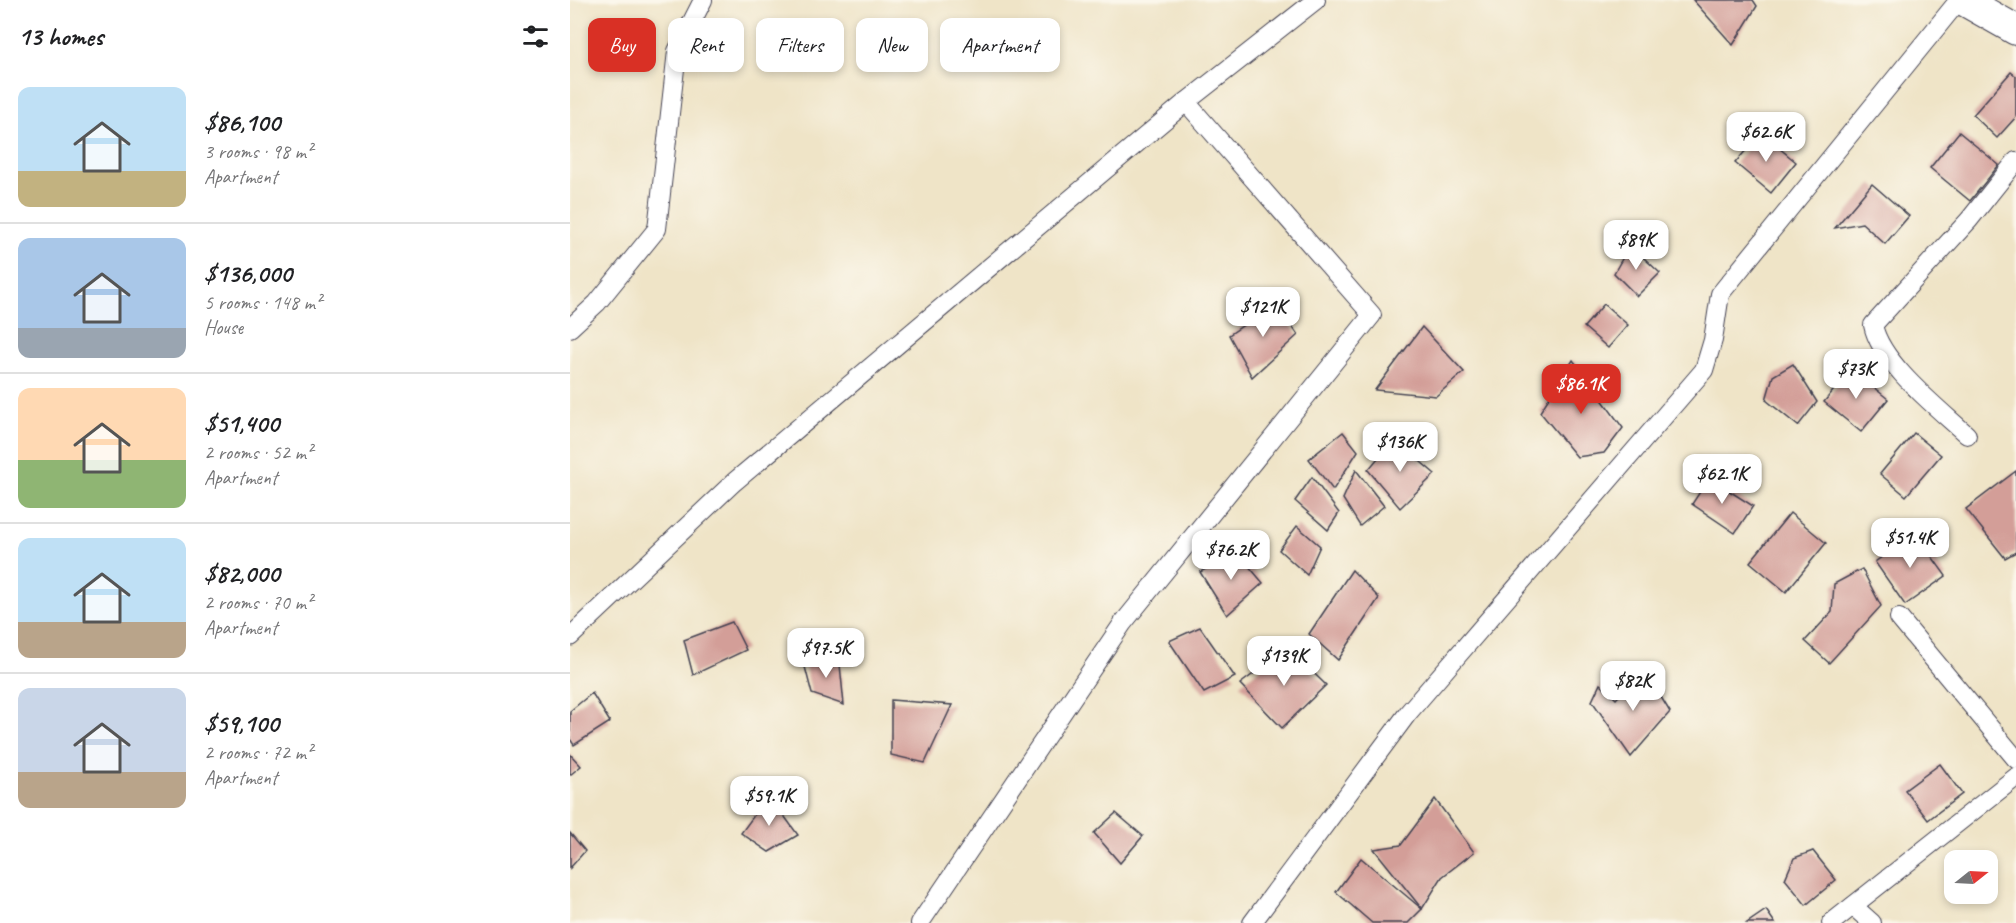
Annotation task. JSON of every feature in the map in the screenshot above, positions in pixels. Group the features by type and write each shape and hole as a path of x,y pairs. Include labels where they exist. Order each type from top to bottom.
{"main road":[{"path":"1961,0 2016,30"}],"street":[{"path":"570,328 597,303 657,229 677,51 703,0"},
{"path":"570,637 734,482 1186,102 1316,0"},
{"path":"1252,923 1408,713 1704,369 1713,340 1720,294 1961,0"},
{"path":"920,923 1123,623 1372,315 1186,102"},
{"path":"1967,435 1907,378 1876,340 1873,325 1968,220 2016,161"},
{"path":"1899,618 2016,759"},
{"path":"1831,923 2016,777"},
{"path":"1853,906 1872,923"}],"building":[{"path":"1693,0 1753,0 1757,6 1733,45"},
{"path":"2011,72 2016,76 2016,117 1997,138 1973,115"},
{"path":"1959,132 1999,165 1970,201 1930,168"},
{"path":"1761,133 1796,162 1771,193 1735,163"},
{"path":"1872,184 1909,216 1885,244 1862,223 1835,228"},
{"path":"1630,245 1660,273 1637,296 1614,273"},
{"path":"1276,303 1298,335 1252,377 1229,335"},
{"path":"1604,304 1628,325 1608,348 1584,327"},
{"path":"1422,327 1464,372 1436,396 1375,390"},
{"path":"1573,360 1623,428 1604,453 1577,457 1540,412"},
{"path":"1793,364 1817,402 1798,426 1766,400 1773,376"},
{"path":"1851,369 1888,399 1861,432 1824,402"},
{"path":"1343,432 1358,451 1333,490 1309,459"},
{"path":"1914,433 1941,455 1906,496 1880,474"},
{"path":"1394,439 1435,474 1400,508 1368,470"},
{"path":"1356,470 1384,506 1360,526 1343,499"},
{"path":"2016,471 2016,552 2005,558 1966,509"},
{"path":"1312,477 1339,513 1328,530 1295,501"},
{"path":"1709,478 1753,506 1735,533 1692,504"},
{"path":"1790,513 1826,543 1786,592 1750,562"},
{"path":"1297,526 1320,546 1307,575 1279,550"},
{"path":"1915,533 1946,576 1905,605 1875,562"},
{"path":"1237,552 1263,583 1227,615 1200,572"},
{"path":"1862,569 1881,606 1829,663 1805,641 1832,612 1834,584"},
{"path":"1352,570 1379,598 1338,660 1309,634"},
{"path":"732,622 746,650 693,675 684,640"},
{"path":"1200,627 1235,677 1204,693 1169,641"},
{"path":"1288,648 1326,685 1282,728 1240,684"},
{"path":"839,655 844,705 812,694 804,663"},
{"path":"1644,669 1670,712 1631,757 1592,701 1600,684 1616,699"},
{"path":"592,693 610,722 574,745 570,739 570,711"},
{"path":"891,700 952,705 925,763 891,755"},
{"path":"570,754 581,766 570,775"},
{"path":"1940,764 1962,794 1928,820 1905,790"},
{"path":"769,795 798,835 769,852 741,833"},
{"path":"1435,799 1474,852 1442,877 1422,909 1374,849 1401,845"},
{"path":"1116,813 1143,836 1120,863 1094,833"},
{"path":"570,833 585,851 570,868"},
{"path":"1813,851 1836,880 1806,905 1785,879 1794,858"},
{"path":"1361,858 1422,909 1408,923 1372,923 1336,892"},
{"path":"1766,910 1775,923 1747,923"}]}
